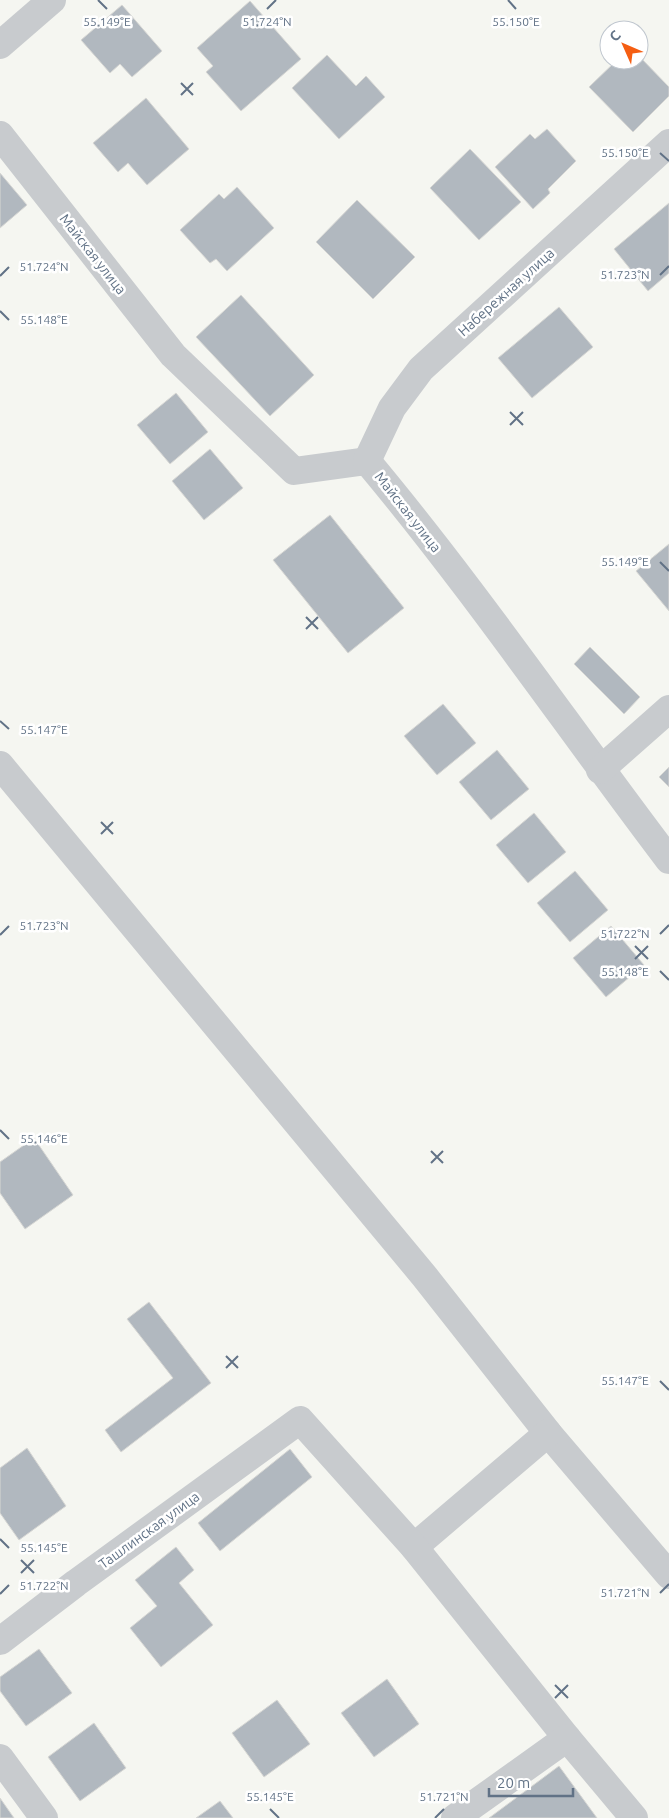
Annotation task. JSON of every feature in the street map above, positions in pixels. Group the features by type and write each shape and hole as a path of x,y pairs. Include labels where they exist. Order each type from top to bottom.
{"street":[{"path":"0,45 52,0"},
{"name":"Майская улица","path":"0,135 173,355 294,470 367,461 399,499 477,601 600,770 669,860"},
{"name":"Набережная улица","path":"367,461 392,408 422,369 669,143"},
{"path":"600,770 669,709"},
{"path":"0,765 425,1277 548,1433 669,1575"},
{"name":"Ташлинская улица","path":"0,1641 76,1583 300,1420 414,1547"},
{"path":"548,1433 414,1547 567,1738 634,1818"},
{"path":"455,1818 567,1738"},
{"path":"0,1758 44,1818"}],"building":[{"path":"250,1 301,59 241,111 206,72 213,66 197,48"},
{"path":"122,5 162,51 132,77 120,64 110,73 81,40"},
{"path":"327,55 356,86 366,76 385,97 339,139 292,88"},
{"path":"649,66 669,87 669,96 633,132 589,87 607,70 649,70"},
{"path":"146,98 189,149 147,185 128,163 118,172 93,143"},
{"path":"547,129 576,161 548,189 550,193 533,209 495,167 530,134 535,139"},
{"path":"470,149 521,202 479,240 430,188"},
{"path":"0,173 27,205 0,228"},
{"path":"237,187 274,228 227,271 216,259 210,263 180,230 219,194 224,199"},
{"path":"357,200 415,257 373,299 316,242"},
{"path":"669,203 669,273 648,291 614,249"},
{"path":"241,295 314,375 270,416 196,337"},
{"path":"559,307 593,347 532,398 498,358"},
{"path":"176,393 208,432 170,464 137,425"},
{"path":"210,449 243,488 204,520 172,481"},
{"path":"330,515 404,608 348,653 273,560"},
{"path":"669,544 669,611 636,571"},
{"path":"590,647 640,697 624,714 574,664"},
{"path":"443,704 476,743 437,775 404,736"},
{"path":"497,750 529,789 491,820 459,782"},
{"path":"669,767 669,787 659,777"},
{"path":"534,813 566,852 528,883 496,845"},
{"path":"575,871 608,910 570,942 537,903"},
{"path":"611,926 644,965 606,997 573,958"},
{"path":"34,1138 73,1195 25,1229 0,1193 0,1162"},
{"path":"149,1302 211,1383 121,1452 105,1430 173,1378 127,1319"},
{"path":"27,1448 66,1506 19,1540 0,1513 0,1468"},
{"path":"290,1449 312,1477 220,1551 198,1523"},
{"path":"176,1547 194,1570 179,1583 213,1625 161,1667 130,1628 157,1606 135,1580"},
{"path":"39,1649 72,1693 26,1726 0,1691 0,1677"},
{"path":"387,1679 419,1724 374,1757 341,1713"},
{"path":"277,1700 310,1744 264,1777 232,1733"},
{"path":"94,1723 126,1768 80,1801 48,1757"},
{"path":"559,1766 597,1818 489,1818"},
{"path":"0,1798 14,1818 0,1818"},
{"path":"220,1801 233,1818 196,1818"}]}
